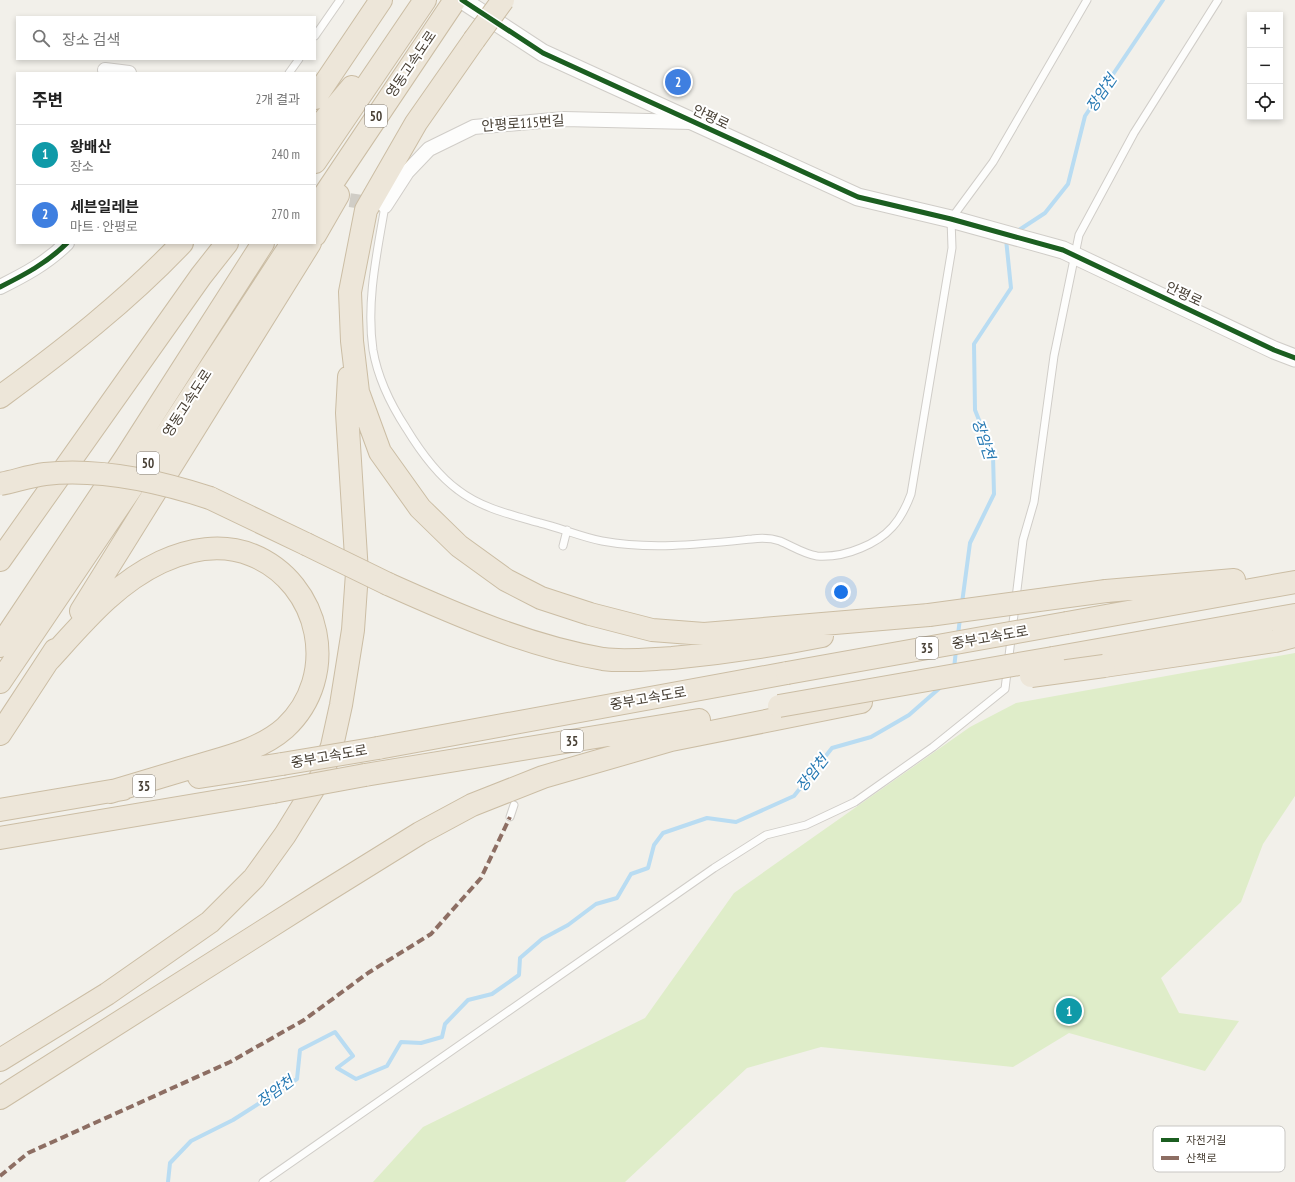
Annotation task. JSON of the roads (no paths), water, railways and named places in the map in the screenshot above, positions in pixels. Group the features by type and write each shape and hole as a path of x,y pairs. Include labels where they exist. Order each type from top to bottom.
{"highway":[{"path":"316,97 381,0"},
{"name":"영동고속도로","path":"316,207 455,0"},
{"path":"503,0 416,123 366,210 350,292 351,322 358,392 380,452 420,508 459,546 506,580 541,598 590,614 652,630 704,634 929,615 1106,591 1295,574"},
{"path":"316,130 421,6"},
{"name":"영동고속도로","path":"316,161 421,6"},
{"path":"316,233 439,24"},
{"path":"316,87 350,48"},
{"path":"0,397 72,344 155,272 181,244"},
{"path":"0,546 131,368 215,244"},
{"path":"0,560 196,283 226,244"},
{"name":"영동고속도로","path":"0,646 126,457 262,244"},
{"name":"영동고속도로","path":"0,682 140,475 291,244"},
{"path":"0,734 109,567 309,244"},
{"path":"0,1060 107,994 210,922 254,878 285,835 322,775 332,746 341,705 353,630 357,573 347,413 351,322"},
{"path":"0,484 45,474 85,473 172,485 210,498 388,584 478,624 557,648 604,659 652,659 761,648 929,615"},
{"path":"48,661 106,598 139,573 162,561 202,549 235,550 250,554 267,562 280,571 294,586 305,604 313,624 318,644 316,677 304,705 284,728 257,746 110,792"},
{"name":"중부고속도로","path":"3,809 378,748 1295,582"},
{"name":"중부고속도로","path":"7,837 365,775 779,706 1295,615"},
{"path":"0,1098 413,837 486,799 543,777 671,740 918,691 1275,642 1295,636"}],"street":[{"name":"안평로","path":"462,0 543,53 858,197 958,221 1069,253 1274,350 1295,358"},
{"path":"105,70 121,72"},
{"name":"안평로115번길","path":"384,206 407,172 429,148 474,127 564,119 694,122"},
{"path":"0,287 32,270 55,254 66,244"}],"lane":[{"path":"316,35 340,0"},
{"path":"384,206 372,290 371,322 373,351 382,384 396,413 415,443 437,472 458,491 483,505 510,515 568,530 602,541 641,545 685,545 760,538 778,540 798,550 817,556 839,555 862,548 895,526 905,509 911,494 952,248 958,221 1088,0"},
{"path":"263,1182 323,1142 714,868 766,835 806,825 855,802 933,747 1005,689 1023,540 1034,502 1069,253 1134,134 1218,0"},
{"path":"290,72 298,60"},
{"path":"563,546 568,530"},
{"path":"510,817 514,805"}],"waterway":[{"name":"장암천","path":"1016,232 1045,213 1068,184 1085,116 1163,0"},
{"name":"장암천","path":"962,603 970,543 994,494 993,455 975,410 974,344 1011,288 1006,239"},
{"name":"장암천","path":"958,635 960,618"},
{"name":"장암천","path":"954,669 956,650"},
{"name":"장암천","path":"168,1182 170,1163 191,1141 233,1120 297,1079 300,1050 335,1032 353,1056 337,1068 356,1079 387,1066 401,1042 421,1043 442,1037 445,1024 468,1000 492,994 519,975 520,958 542,939 568,925 596,904 617,898 631,874 648,868 654,845 663,833 707,818 736,822 794,796 832,748 871,737 909,715 942,686"}],"tunnel":[{"path":"329,197 376,204"}],"place":[{"name":"세븐일레븐","path":"678,82"},
{"name":"왕배산","path":"1069,1011"}]}
